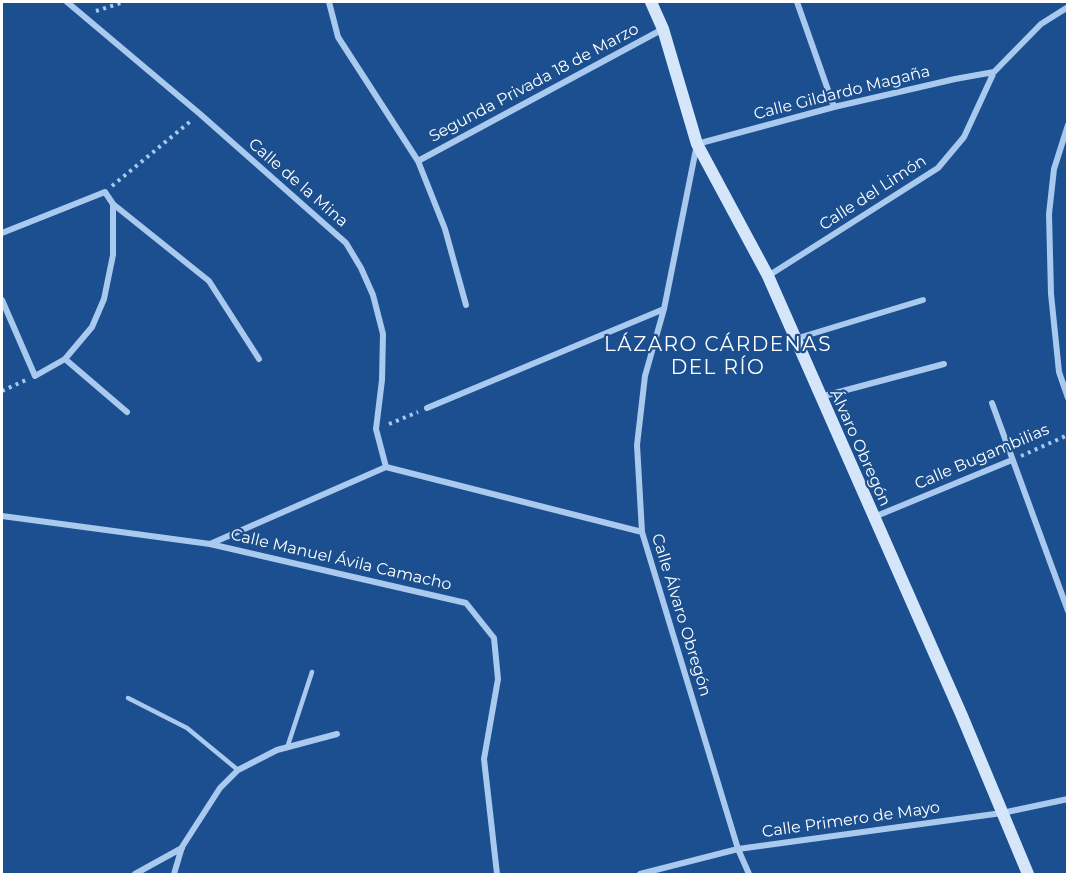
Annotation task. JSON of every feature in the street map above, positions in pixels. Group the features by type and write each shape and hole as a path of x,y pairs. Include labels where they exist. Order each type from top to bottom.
{"street":[{"name":"Calle de la Mina","path":"68,2 200,114 346,243 373,295 383,334 382,380 376,429 386,467"},
{"path":"329,2 338,37 418,161 445,229 466,305"},
{"name":"Álvaro Obregón","path":"651,2 663,29 697,144 768,276 962,716 1028,874"},
{"path":"797,2 834,107"},
{"name":"Calle del Limón","path":"768,276 938,168 964,137 994,72 1041,24 1068,7"},
{"name":"Segunda Privada 18 de Marzo","path":"418,161 663,29"},
{"name":"Calle Gildardo Magaña","path":"697,144 834,107 994,72"},
{"path":"1068,125 1054,169 1049,214 1051,294 1059,372 1068,398"},
{"name":"Calle Álvaro Obregón","path":"697,144 664,309 645,376 637,445 642,532 738,849 748,874"},
{"path":"2,233 105,192 113,204 209,281 259,359"},
{"path":"2,300 35,376 66,359 92,327 104,299 113,255 113,204"},
{"path":"795,339 923,300"},
{"path":"427,408 664,309"},
{"path":"66,359 127,412"},
{"path":"820,397 944,364"},
{"path":"992,403 1068,611"},
{"name":"Calle Bugambilias","path":"873,518 1012,460"},
{"path":"210,544 386,467 642,532"},
{"name":"Calle Manuel Ávila Camacho","path":"2,516 210,544 466,603 494,638 498,679 484,759 497,874"},
{"path":"174,874 182,847 220,788 238,770 277,750 337,735"},
{"name":"Calle Primero de Mayo","path":"640,874 738,849 1002,813 1068,799"},
{"path":"135,874 182,847"}],"lane":[{"path":"287,748 312,672"},
{"path":"129,698 187,728 238,770"}],"path":[{"path":"82,16 124,2"},
{"path":"105,192 200,114"},
{"path":"2,391 35,376"},
{"path":"376,429 427,408"},
{"name":"Calle Bugambilias","path":"1012,460 1068,435"}],"district":[{"name":"LÁZARO CÁRDENAS DEL RÍO","path":"718,356"}]}
